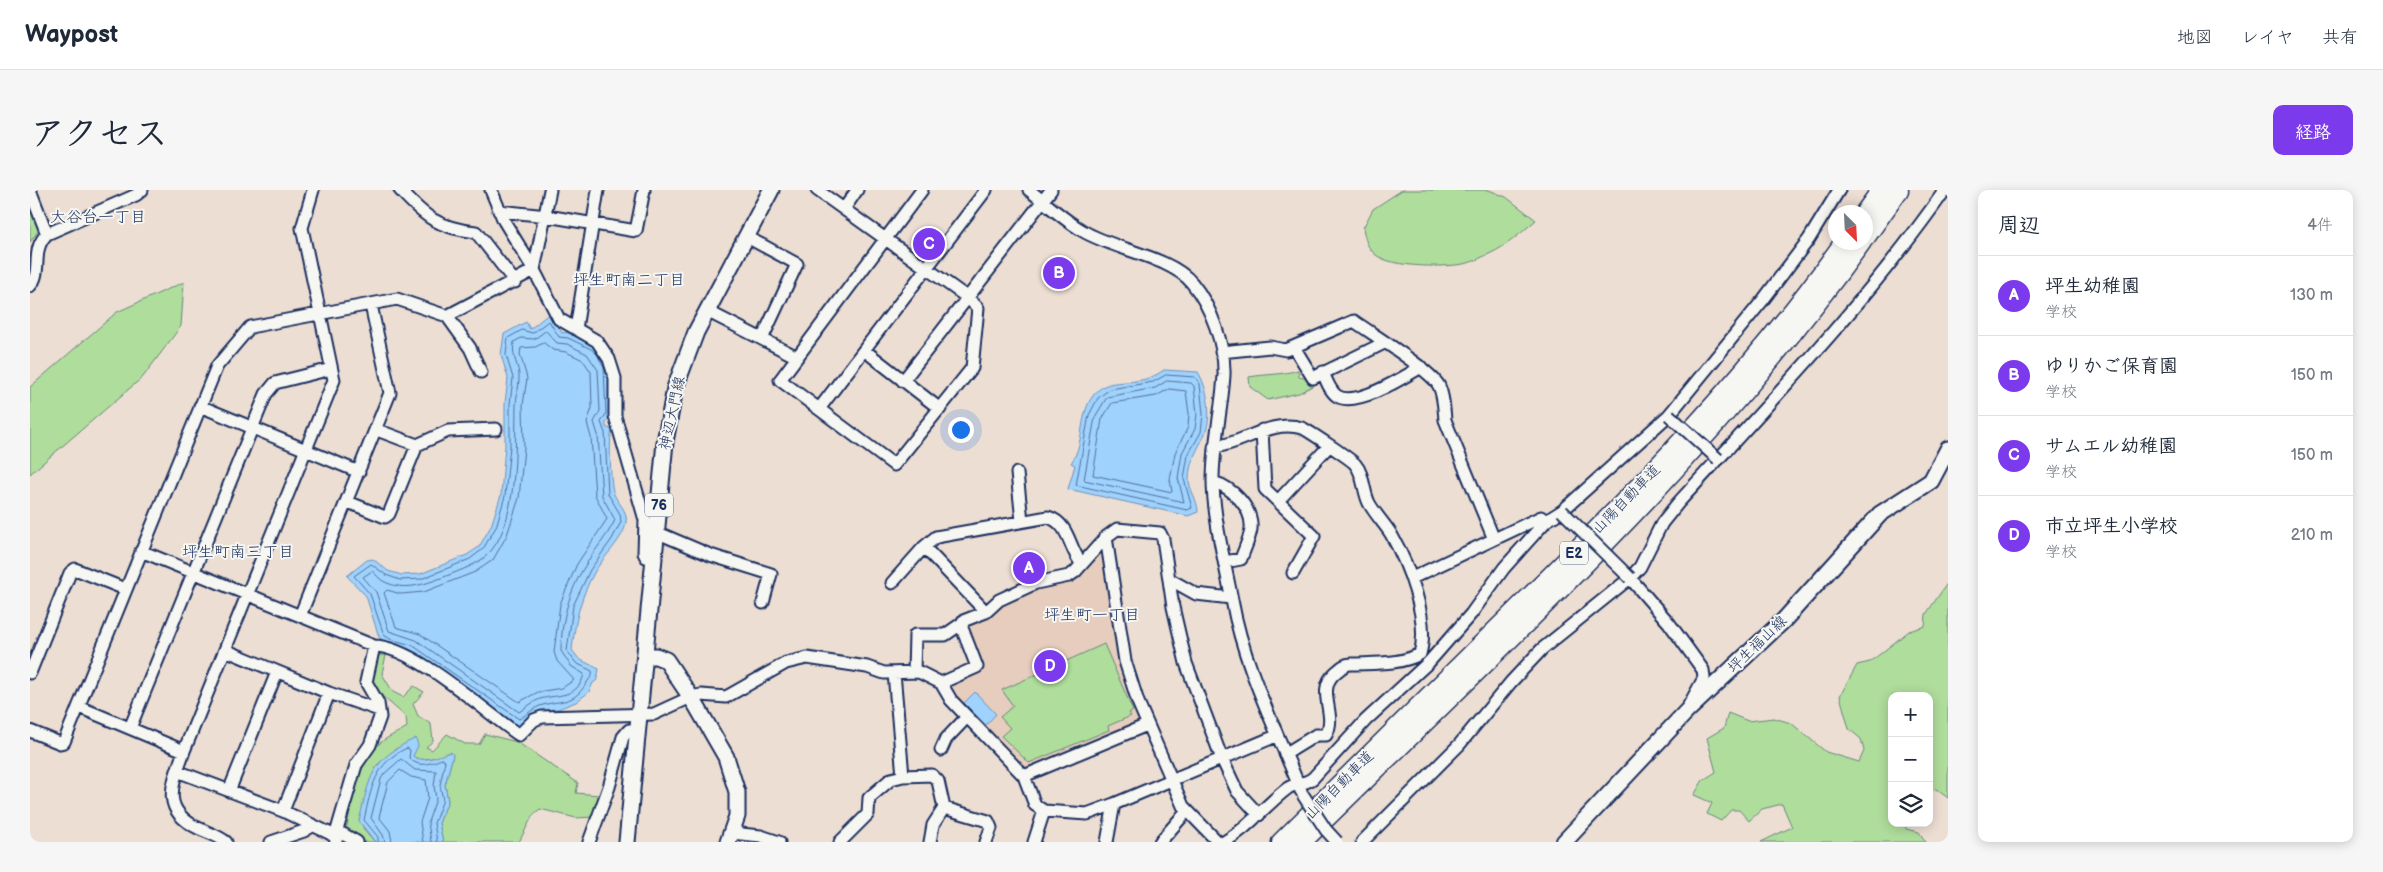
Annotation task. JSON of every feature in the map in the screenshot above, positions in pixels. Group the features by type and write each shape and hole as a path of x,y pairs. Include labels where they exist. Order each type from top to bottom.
{"highway":[{"path":"1870,205 1881,190"},
{"path":"1873,227 1899,190"},
{"name":"山陽自動車道","path":"1281,842 1545,582 1652,473 1757,354 1838,250"},
{"name":"山陽自動車道","path":"1302,842 1555,593 1662,483 1762,370 1856,250"}],"main road":[{"name":"神辺大門線","path":"627,842 664,442 675,388 707,311 771,190"},
{"name":"坪生福山線","path":"1564,842 1687,711 1784,620 1880,514 1931,481 1948,449"},
{"path":"645,656 656,656 666,660 691,697 726,757 734,778 738,810 730,837"}],"street":[{"path":"30,190 47,234"},
{"path":"30,286 34,281 38,247 47,234 136,195 142,190"},
{"path":"226,842 197,827 177,812 171,791 184,751 334,380 302,228 313,190"},
{"path":"400,190 426,217 458,230 476,232 515,282"},
{"path":"447,316 515,282 534,270 547,216 550,190"},
{"path":"576,329 598,190"},
{"path":"496,198 547,216 636,231 644,190"},
{"path":"817,190 886,239 968,298 978,308 972,368 894,465 780,380 886,239 922,190"},
{"path":"844,209 857,190"},
{"path":"819,409 986,190"},
{"path":"1029,190 1084,232 1168,266 1191,282 1207,307 1221,352 1224,373 1214,447 1213,482 1238,631 1276,736 1303,795 1326,830 1337,842"},
{"path":"903,381 1051,190"},
{"path":"1224,842 1240,833 1289,787 1307,784 1366,720 1428,662 1471,614 1504,568 1546,521 1562,511 1669,415 1763,300 1809,239 1839,190"},
{"path":"1362,842 1459,745 1510,682 1542,649 1630,578 1640,567 1662,523 1857,304 1907,244 1945,190"},
{"path":"496,198 559,319 597,341 609,359 615,378 615,416 645,520 644,553 646,557 653,559"},
{"path":"747,237 798,264 762,339"},
{"path":"30,731 60,744 64,742 216,366 250,328 320,313 403,300 447,316 470,348 481,372"},
{"path":"300,616 348,502 390,393 371,304"},
{"path":"707,311 797,357"},
{"path":"1221,352 1270,347 1286,350 1354,321 1420,367 1439,385 1444,402 1445,420 1493,537"},
{"path":"1294,347 1313,378 1384,343"},
{"path":"864,350 940,409"},
{"path":"1323,372 1337,397 1349,399 1358,398 1392,384 1420,367"},
{"path":"130,728 266,394 275,383 331,369"},
{"path":"200,406 359,472"},
{"path":"1669,415 1718,459"},
{"path":"1214,447 1223,446 1262,430 1284,426 1303,428 1328,447 1354,463 1358,468 1370,506 1391,535 1412,578 1421,618 1422,638 1420,654"},
{"path":"348,502 385,517 389,514 417,445 448,430 496,429"},
{"path":"376,430 417,445"},
{"path":"1262,430 1265,489 1314,536 1293,573"},
{"path":"1278,501 1328,447"},
{"path":"1017,473 1022,521"},
{"path":"1213,482 1220,484 1244,504 1251,528 1241,559 1225,562"},
{"path":"1562,511 1630,578 1669,623 1703,670 1704,678 1687,711"},
{"path":"892,583 924,547 936,537 1048,517 1058,520 1064,527 1075,555 1082,563"},
{"path":"1412,578 1493,537 1541,517 1546,521"},
{"path":"914,672 915,635 945,635 963,621 986,612 999,600 1036,583 1069,576 1075,572 1106,537 1117,529 1160,533 1163,539 1173,608 1186,663 1222,759 1237,791 1259,815"},
{"path":"656,532 710,554 771,574 763,604"},
{"path":"1106,537 1125,661 1147,725 1186,812 1218,842"},
{"path":"924,547 986,612"},
{"path":"141,551 192,574 374,646 390,648 435,673 520,735 534,720 542,717 654,714 691,697 701,695 726,697 786,663 806,658 894,673 918,672 941,683 950,700 966,718 1024,776 1035,805 1044,811 1087,814 1171,781 1276,736"},
{"path":"30,673 70,573 75,569 125,589"},
{"path":"1169,579 1196,594 1231,598"},
{"path":"941,683 977,666 961,624"},
{"path":"335,840 356,765 370,745 380,717 378,703 366,682 374,646"},
{"path":"226,650 330,693 379,710"},
{"path":"1420,654 1428,662"},
{"path":"1284,754 1316,735 1326,735 1331,724 1325,690 1328,680 1339,669 1346,664 1392,662 1420,654"},
{"path":"229,791 277,672"},
{"path":"894,673 904,776"},
{"path":"282,811 330,693"},
{"path":"78,707 184,751"},
{"path":"941,750 946,738 966,718"},
{"path":"1024,776 1147,725"},
{"path":"589,842 610,787 623,737 629,730 638,731"},
{"path":"177,770 282,811 335,840"},
{"path":"840,842 868,814 869,798 891,779 904,776 932,775 938,781 944,808 933,825 930,842"},
{"path":"1107,842 1114,804"},
{"path":"944,808 988,821 991,828 986,842"},
{"path":"1034,842 1044,811"},
{"path":"1160,842 1186,812"},
{"path":"271,842 290,834 304,831 312,826"},
{"path":"335,840 343,834 357,842"},
{"path":"730,837 761,836 779,842"}],"shaded area":[{"path":"1095,555 1102,556 1120,663 1141,721 1140,724 1025,773 953,699 948,683 981,669 965,624"}],"green space":[{"path":"1402,190 1489,190 1506,197 1536,220 1502,247 1468,263 1447,266 1407,265 1376,255 1367,243 1363,228 1373,209"},
{"path":"30,202 39,230 30,242"},
{"path":"184,282 181,326 143,377 30,474 30,387 117,312"},
{"path":"1298,370 1299,377 1320,382 1299,393 1268,400 1250,387 1249,377"},
{"path":"1948,582 1948,798 1936,789 1933,790 1933,692 1888,692 1888,827 1906,827 1906,829 1919,832 1926,842 1761,842 1792,827 1782,804 1762,809 1749,821 1739,810 1731,810 1721,821 1707,814 1712,803 1694,795 1703,780 1716,772 1707,738 1724,728 1728,713 1748,721 1774,718 1791,723 1826,752 1859,762 1864,751 1861,739 1849,729 1840,696 1857,665 1870,662 1909,631 1925,626 1926,614"},
{"path":"1104,644 1133,711 1129,713 1131,716 1108,726 1109,730 1029,763 1001,736 1010,728 1000,717 1013,706 1002,690"},
{"path":"375,655 386,655 382,674 393,692 403,697 414,686 424,692 413,704 418,716 431,724 433,741 426,747 432,750 447,734 465,744 479,744 485,734 517,742 578,783 576,793 599,795 595,817 576,818 540,809 533,815 519,842 443,842 439,823 448,801 445,785 453,755 418,760 397,748 375,767 363,828 375,842 363,842 346,831 356,786 364,765 383,740 407,727 406,717 373,688 369,679"}],"water":[{"path":"551,312 562,333 573,334 593,346 606,363 611,384 611,418 606,422 606,427 612,430 610,452 612,482 614,494 626,514 626,522 622,535 589,582 579,610 575,630 572,650 579,659 599,669 597,680 593,683 589,692 576,702 558,709 544,710 519,726 410,650 387,644 379,637 366,596 347,576 367,560 373,559 388,571 402,575 420,574 467,555 479,547 491,526 501,495 505,446 505,403 508,378 501,355 504,334 526,322 530,329"},
{"path":"1164,370 1198,372 1207,395 1209,412 1207,429 1194,456 1189,473 1189,483 1197,503 1198,512 1188,516 1068,489 1075,465 1071,463 1079,445 1085,414 1093,395 1109,384 1143,380"},
{"path":"975,692 996,714 986,725 964,703"},
{"path":"416,738 418,746 413,756 417,758 427,759 451,752 453,755 445,785 448,801 439,823 443,842 375,842 359,821 370,781 374,771 389,754"}],"place":[{"name":"サムエル幼稚園","path":"929,244"},
{"name":"ゆりかご保育園","path":"1059,273"},
{"name":"坪生幼稚園","path":"1029,568"},
{"name":"市立坪生小学校","path":"1050,666"}],"district":[{"name":"大谷台一丁目","path":"98,216"},
{"name":"坪生町南二丁目","path":"629,279"},
{"name":"坪生町南三丁目","path":"238,551"},
{"name":"坪生町一丁目","path":"1092,614"}]}
